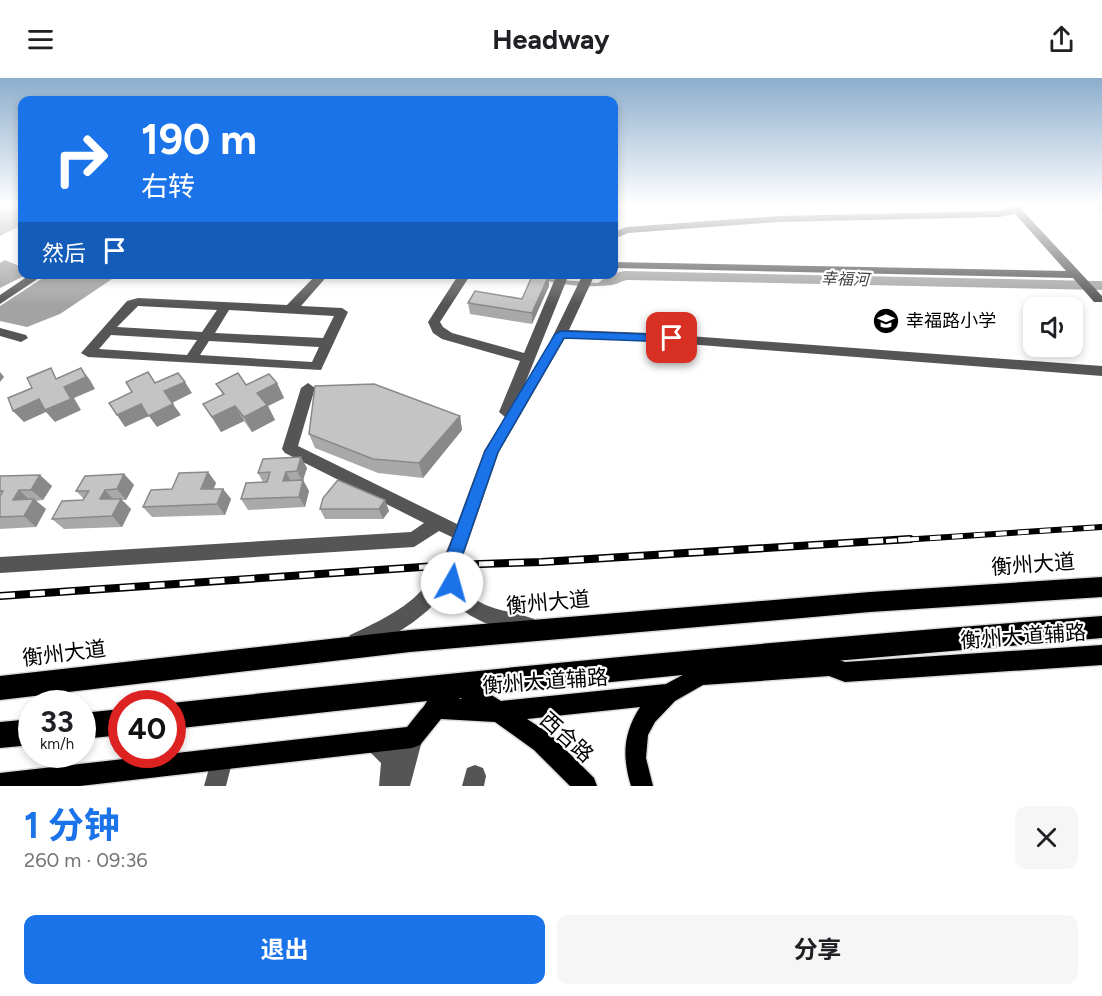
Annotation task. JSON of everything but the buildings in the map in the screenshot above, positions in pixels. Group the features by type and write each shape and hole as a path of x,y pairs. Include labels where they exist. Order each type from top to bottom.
{"highway":[{"name":"衡州大道","path":"0,688 343,648 547,629 858,603 1102,587"},
{"path":"186,714 456,684 707,667 882,643 1102,627"},
{"path":"436,708 456,684"},
{"path":"0,735 18,733"}],"main road":[{"name":"衡州大道辅路","path":"436,708 498,712 668,694 707,667 829,666 845,672 1102,655"},
{"name":"西合路","path":"456,684 542,742 586,786"},
{"path":"642,786 636,768 635,746 639,726 649,710 668,694"},
{"path":"0,784 412,738 436,708"}],"street":[{"path":"1045,238 1097,297"},
{"path":"618,265 1078,276"},
{"path":"0,300 32,279"},
{"path":"291,310 319,279"},
{"path":"462,279 434,322 438,330 447,336 529,359"},
{"path":"343,648 402,620 436,591 451,565 492,451 561,279"},
{"path":"492,451 561,334 587,279"},
{"path":"138,302 291,310 342,312 316,368 88,354 131,304 138,302"},
{"path":"190,360 226,306"},
{"path":"111,326 330,338"},
{"path":"0,332 21,338"},
{"path":"561,334 648,337 1102,371"},
{"path":"308,388 290,449 462,534"},
{"path":"0,565 414,538 439,522"},
{"path":"451,565 452,583 458,594 479,611 507,622 547,629"},
{"path":"399,786 412,738"},
{"path":"376,741 390,753 394,770 390,786"},
{"path":"215,786 222,759"}],"water":[{"path":"5,260 18,265 18,279 0,288 0,263"},
{"name":"幸福河","path":"618,273 1102,281 1102,290 630,280 616,284 585,286 560,284 542,279 598,283 604,279 618,279"},
{"path":"41,279 112,279 60,314 27,327 0,321 0,306"}],"railway":[{"path":"886,541 1102,527"},
{"path":"0,596 451,565 542,562 910,539"}],"place":[{"name":"幸福路小学","path":"886,321"}],"route":[{"path":"452,583 451,565 492,451 561,334 672,338"}]}
